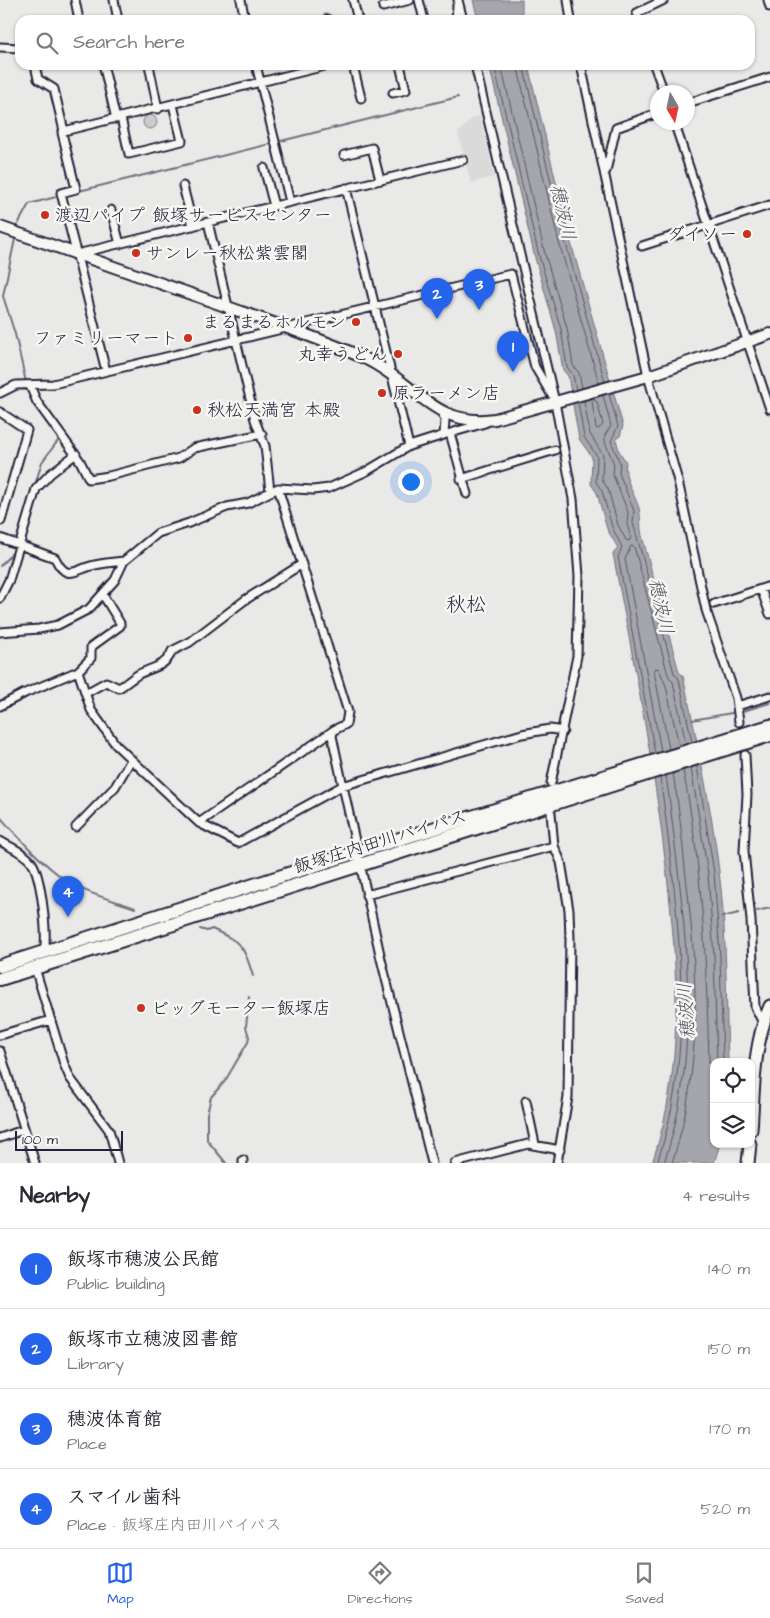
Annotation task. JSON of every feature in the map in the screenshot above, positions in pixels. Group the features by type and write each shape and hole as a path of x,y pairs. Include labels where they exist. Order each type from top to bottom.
{"highway":[{"path":"726,743 770,721"},
{"name":"飯塚庄内田川バイパス","path":"0,966 357,852 577,789 726,743 770,726"},
{"name":"飯塚庄内田川バイパス","path":"726,743 770,735"},
{"name":"飯塚庄内田川バイパス","path":"0,979 441,841 577,789"}],"main road":[{"path":"752,1103 754,1072 763,1022 770,1006"},
{"path":"748,1163 750,1148"}],"street":[{"path":"75,0 78,15"},
{"path":"114,0 117,15"},
{"path":"241,0 244,15"},
{"path":"353,0 357,15"},
{"path":"382,6 410,0"},
{"path":"419,0 423,15"},
{"path":"456,15 457,0"},
{"path":"457,0 462,15"},
{"path":"568,0 570,15"},
{"path":"638,15 637,13 664,0"},
{"path":"768,0 770,7"},
{"path":"0,47 15,48"},
{"path":"36,70 38,79 54,89 64,131 62,133 76,189 61,193 106,371"},
{"path":"105,70 129,154 182,141 173,105"},
{"path":"149,70 158,109"},
{"path":"257,70 290,202"},
{"path":"64,131 158,109 304,70"},
{"path":"354,70 362,98"},
{"path":"394,93 406,90 401,70"},
{"path":"475,70 555,400 572,499 579,576 577,656 551,783"},
{"path":"582,70 648,376 678,481 706,610 738,713 770,696"},
{"path":"656,70 661,85"},
{"path":"695,101 770,77"},
{"path":"605,173 616,128 650,116"},
{"path":"677,130 770,409"},
{"path":"344,155 372,148 380,180"},
{"path":"77,254 463,160"},
{"path":"264,168 274,206"},
{"path":"183,186 192,226"},
{"path":"346,188 409,446"},
{"path":"642,246 770,205"},
{"path":"111,210 120,244"},
{"path":"208,222 255,420 262,434 270,490"},
{"path":"0,227 335,345 392,374 442,412 463,420 478,422 495,420"},
{"path":"0,393 16,385 54,384 511,274 535,367 555,400"},
{"path":"0,632 39,629 58,625 89,610 119,574 124,561 158,533 189,523 227,507 248,503 270,490 278,488 329,488 367,471 409,446 555,400 648,376 770,334"},
{"path":"30,386 37,402 76,454 88,479 109,476 179,458 194,448 262,434"},
{"path":"0,412 26,430 1,521"},
{"path":"442,412 447,434 467,494"},
{"path":"461,479 555,450"},
{"path":"0,598 9,580 36,489 50,474 76,454"},
{"path":"199,823 327,733 346,724 348,712 278,488"},
{"path":"0,538 55,558 60,569 66,573 94,565 124,561"},
{"path":"86,693 106,682 119,688 142,673 153,670 169,659 172,651 190,642 245,600 302,564"},
{"path":"714,604 770,586"},
{"path":"761,589 770,614"},
{"path":"0,706 26,693 78,672 91,658 90,647 120,626 120,623 102,595"},
{"path":"78,672 91,710 98,723 131,760 199,823 238,843 342,786 522,734 550,729 563,731"},
{"path":"334,730 332,736 366,895 432,1163"},
{"path":"745,755 747,794 744,851 751,920 755,1007 763,1022"},
{"path":"76,827 118,783 131,760"},
{"path":"551,813 554,846 561,862 570,940 568,1097 557,1163"},
{"path":"0,841 27,857 36,871 44,912 45,952 35,968 70,1078 109,1130 118,1163"},
{"path":"366,895 554,846"},
{"path":"0,1034 51,1020"},
{"path":"0,1051 35,1163"},
{"path":"526,1101 535,1144"},
{"path":"0,1138 24,1130"},
{"path":"455,1163 520,1146 535,1144 560,1150"}],"shaded area":[{"path":"150,115 155,117 157,122 155,127 150,129 145,127 143,122 145,117"},
{"path":"480,116 494,177 471,183 458,133 472,118"}],"water":[{"path":"473,0 522,0 522,15 477,15"},
{"name":"穂波川","path":"490,70 529,70 569,236 623,426 620,436 616,439 619,451 626,462 627,480 639,508 642,536 679,672 683,676 698,749 719,871 724,918 726,966 728,1058 710,1058 710,1148 719,1148 714,1163 652,1163 663,1127 674,1053 676,979 670,905 655,788 613,554 618,548 607,529 597,493 591,484 592,457 579,439 568,376 563,370 556,331 535,258"}],"waterway":[{"path":"281,141 458,97"},
{"path":"75,192 270,144"},
{"path":"17,226 29,204 56,197"},
{"path":"15,239 3,296 15,334 26,382"},
{"path":"35,485 42,462 60,438"},
{"path":"0,566 16,549"},
{"path":"692,720 743,711 770,703"},
{"path":"0,817 40,859 67,881 92,893 135,908"},
{"path":"757,911 770,908"},
{"path":"722,917 739,913"},
{"path":"200,929 207,931 212,929 236,942 244,951 253,976"},
{"path":"226,1163 207,1140 207,1114 211,1097 225,1081 248,1042 249,1037 246,1027 249,997"}],"place":[{"name":"渡辺パイプ 飯塚サービスセンター","path":"45,215"},
{"name":"ダイソー","path":"747,234"},
{"name":"サンレー秋松紫雲閣","path":"136,253"},
{"name":"穂波体育館","path":"479,310"},
{"name":"飯塚市立穂波図書館","path":"437,319"},
{"name":"まるまるホルモン","path":"356,322"},
{"name":"ファミリーマート","path":"188,338"},
{"name":"丸幸うどん","path":"398,354"},
{"name":"飯塚市穂波公民館","path":"513,372"},
{"name":"原ラーメン店","path":"382,393"},
{"name":"秋松天満宮 本殿","path":"197,410"},
{"name":"スマイル歯科","path":"68,917"},
{"name":"ビッグモーター飯塚店","path":"141,1008"}],"district":[{"name":"秋松","path":"466,604"}]}
